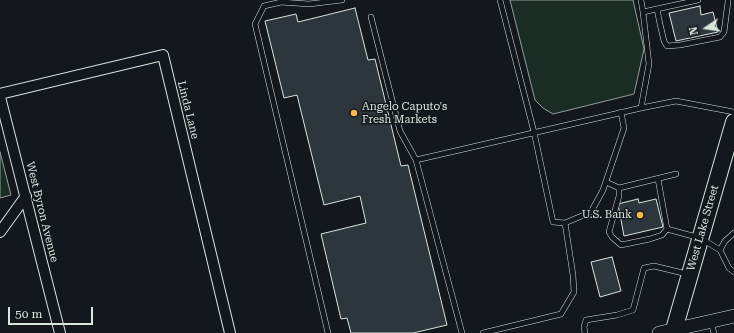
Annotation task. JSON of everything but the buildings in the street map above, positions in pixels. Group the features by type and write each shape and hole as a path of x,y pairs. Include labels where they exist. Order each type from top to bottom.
{"main road":[{"name":"West Lake Street","path":"668,332 690,274 734,121"}],"street":[{"name":"Linda Lane","path":"0,96 163,55 230,333"},
{"name":"West Byron Avenue","path":"0,96 60,333"},
{"path":"0,232 26,196"},
{"path":"668,332 712,327 734,316"}],"lane":[{"path":"328,333 255,24 264,6 281,2 309,4 342,0"},
{"path":"500,0 534,132 554,222 565,223 591,212 603,190 624,128 621,112"},
{"path":"641,0 649,64 641,108"},
{"path":"643,12 698,0"},
{"path":"657,9 664,41 667,46 680,45 720,38 724,32 728,0"},
{"path":"371,17 400,131 416,160 462,333"},
{"path":"416,160 621,112 676,101 734,121"},
{"path":"606,182 619,188 676,174"},
{"path":"658,179 667,229"},
{"path":"619,188 619,196 609,232 621,245 662,235 667,229"},
{"path":"483,333 561,314 574,292 573,275 565,223"},
{"path":"667,229 700,238 720,250 729,268 734,272"},
{"path":"720,250 725,242 734,233"},
{"path":"585,333 584,327 586,320 617,315 634,310 644,268 654,266 690,274"}],"green space":[{"path":"510,0 633,0 644,49 634,94 553,114 543,108 535,100"},
{"path":"0,152 11,195 0,198"}],"place":[{"name":"Angelo Caputo's Fresh Markets","path":"354,113"},
{"name":"U.S. Bank","path":"640,215"}]}
